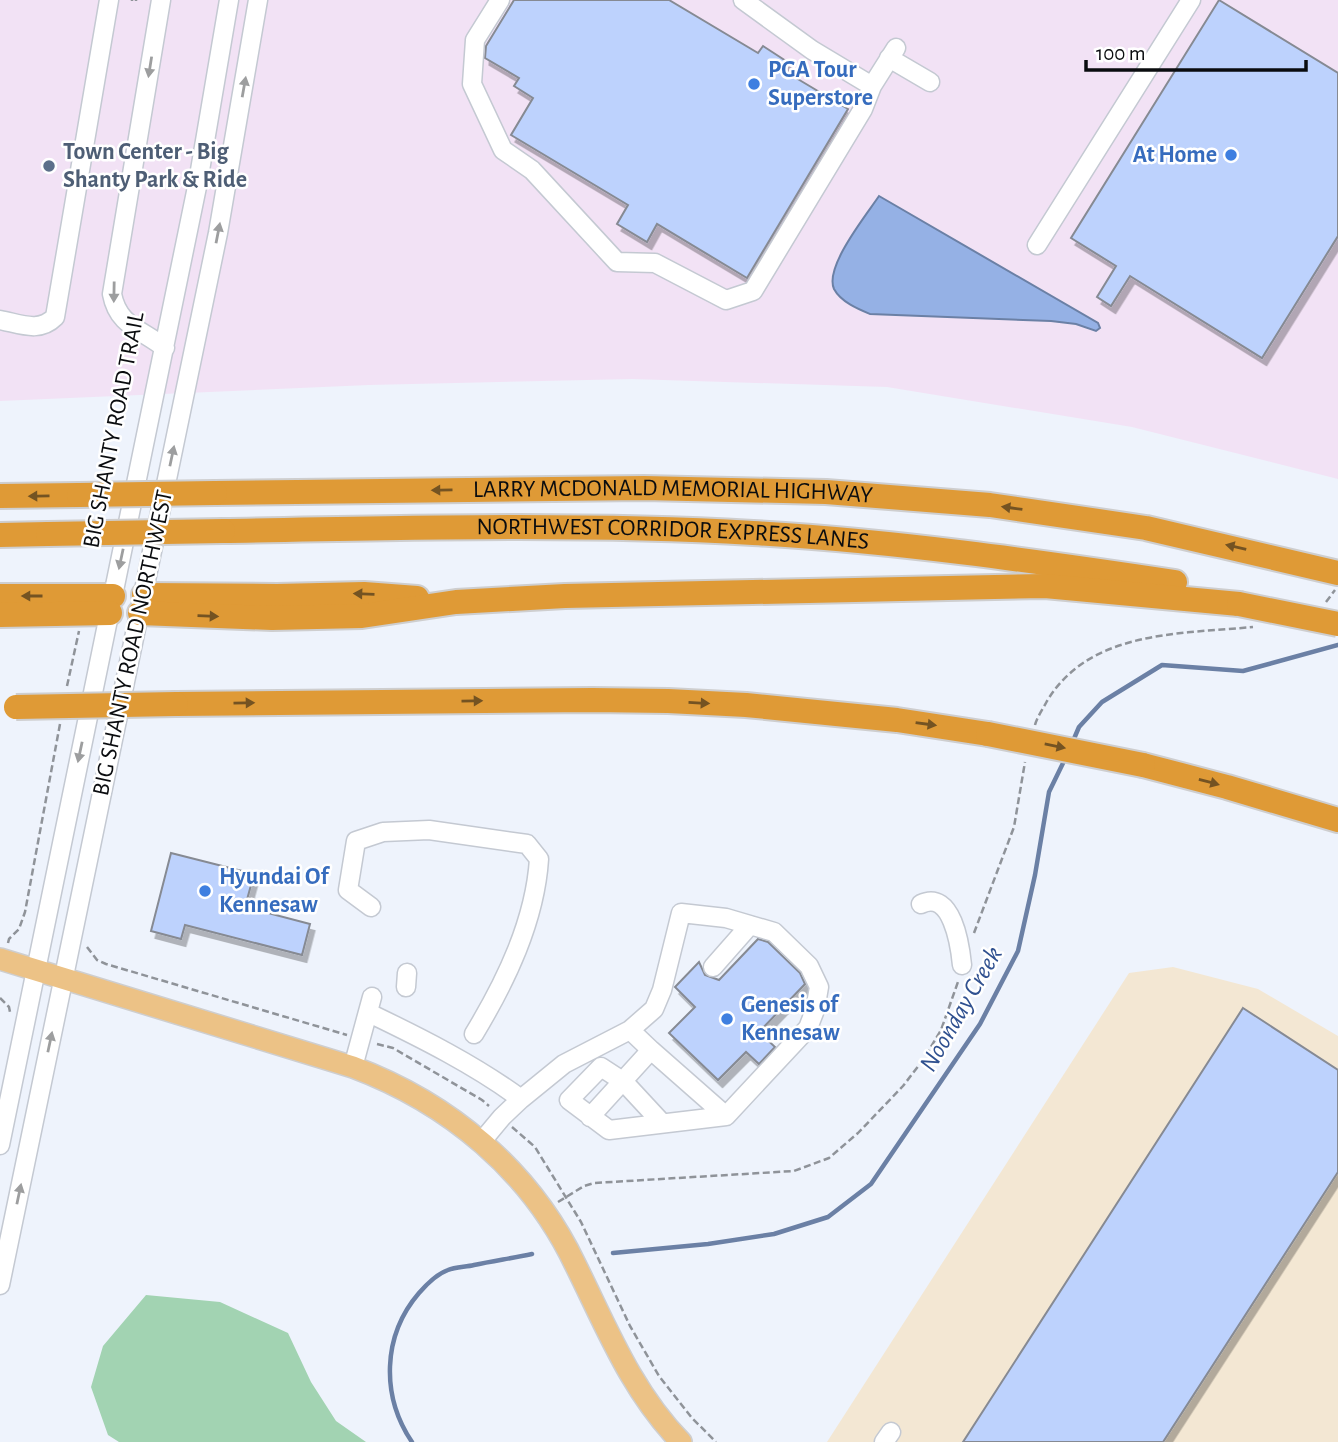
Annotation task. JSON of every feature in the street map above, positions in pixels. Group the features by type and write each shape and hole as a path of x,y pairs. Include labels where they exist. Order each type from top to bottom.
{"highway":[{"name":"LARRY MCDONALD MEMORIAL HIGHWAY","path":"0,496 630,488 826,492 990,505 1146,528 1338,573"},
{"name":"NORTHWEST CORRIDOR EXPRESS LANES","path":"0,535 433,528 645,529 752,533 874,542 1070,566 1338,617"},
{"path":"142,604 364,593 456,602 565,596 1045,586 1244,599 1338,624"},
{"path":"0,596 111,604"},
{"path":"0,615 84,614 111,604"},
{"path":"8,707 578,700 746,705 870,717 988,734 1143,765 1338,820"}],"main road":[{"path":"0,959 353,1067 421,1098 460,1124 509,1167 545,1211 564,1241 624,1364 643,1395 681,1442"}],"street":[{"path":"0,320 40,328 48,325 55,317 109,0"},
{"path":"161,0 112,293 120,318 164,348"},
{"name":"BIG SHANTY ROAD NORTHWEST","path":"0,1145 198,182 229,0"},
{"name":"BIG SHANTY ROAD NORTHWEST","path":"0,1285 218,233 258,0"},
{"path":"500,0 475,40 472,85 503,150 532,170 617,262 655,263 726,300 753,291 893,53 930,82"},
{"path":"743,0 812,50 872,86"},
{"path":"1037,245 1191,0"},
{"path":"111,604 142,604"},
{"path":"371,907 348,890 356,841 383,832 429,830 527,844 538,859 537,878 519,947 495,1000 474,1034"},
{"path":"921,904 936,901 948,912 960,946 962,965"},
{"path":"482,1141 521,1099 564,1064 630,1030 654,1009 662,990 681,913 726,918 774,932 809,966 818,987 815,1010 808,1028 726,1116 662,1124 609,1130 569,1100 601,1067 624,1082 662,1124"},
{"path":"713,967 750,925"},
{"path":"353,1067 371,1005 401,1028 497,1081 521,1099"},
{"path":"630,1030 726,1116"},
{"path":"590,1117 651,1050"}],"path":[{"path":"65,696 84,614"},
{"path":"9,939 19,929 24,912 60,723"},
{"path":"564,1197 589,1237 630,1326 659,1376 692,1418 716,1442"}],"shaded area":[{"path":"0,0 1338,0 1338,479 1132,427 887,387 632,379 369,385 0,401"},
{"path":"1173,967 1258,989 1338,1036 1338,1442 827,1442 1129,973"}],"green space":[{"path":"146,1295 220,1302 288,1333 311,1382 336,1421 366,1442 119,1442 108,1435 91,1387 103,1346"}],"water":[{"path":"879,196 1098,323 1100,328 1096,331 1076,324 1051,321 870,314 850,305 834,289 835,268 848,241"}],"building":[{"path":"514,0 669,0 758,53 763,46 786,61 781,69 848,109 747,278 657,224 647,242 617,224 628,205 511,135 533,98 514,86 519,78 485,58 486,46"},
{"name":"At Home","path":"1219,0 1338,73 1338,236 1262,358 1130,276 1111,306 1097,297 1116,266 1071,238"},
{"name":"Hyundai Of Kennesaw","path":"171,853 254,874 245,907 310,924 302,955 185,925 181,939 151,931"},
{"name":"Genesis of Kennesaw","path":"758,939 768,942 800,973 805,984 759,1032 775,1047 759,1064 746,1052 718,1080 669,1033 695,1007 675,987 699,962 705,975 719,980"},
{"path":"1243,1008 1338,1070 1338,1172 1163,1442 963,1442"}],"waterway":[{"name":"Noonday Creek","path":"1073,741 1079,727 1102,702 1162,665 1243,671 1338,645"},
{"name":"Noonday Creek","path":"613,1253 708,1244 774,1234 828,1217 871,1184 980,1024 1018,951 1035,875 1049,792 1065,759"},
{"name":"Noonday Creek","path":"412,1442 395,1405 390,1366 392,1347 407,1310 419,1293 444,1272 532,1254"}],"place":[{"name":"PGA Tour Superstore","path":"754,84"},
{"name":"At Home","path":"1231,155"},
{"name":"Town Center - Big Shanty Park & Ride","path":"49,166"},
{"name":"Hyundai Of Kennesaw","path":"205,891"},
{"name":"Genesis of Kennesaw","path":"727,1019"}]}
